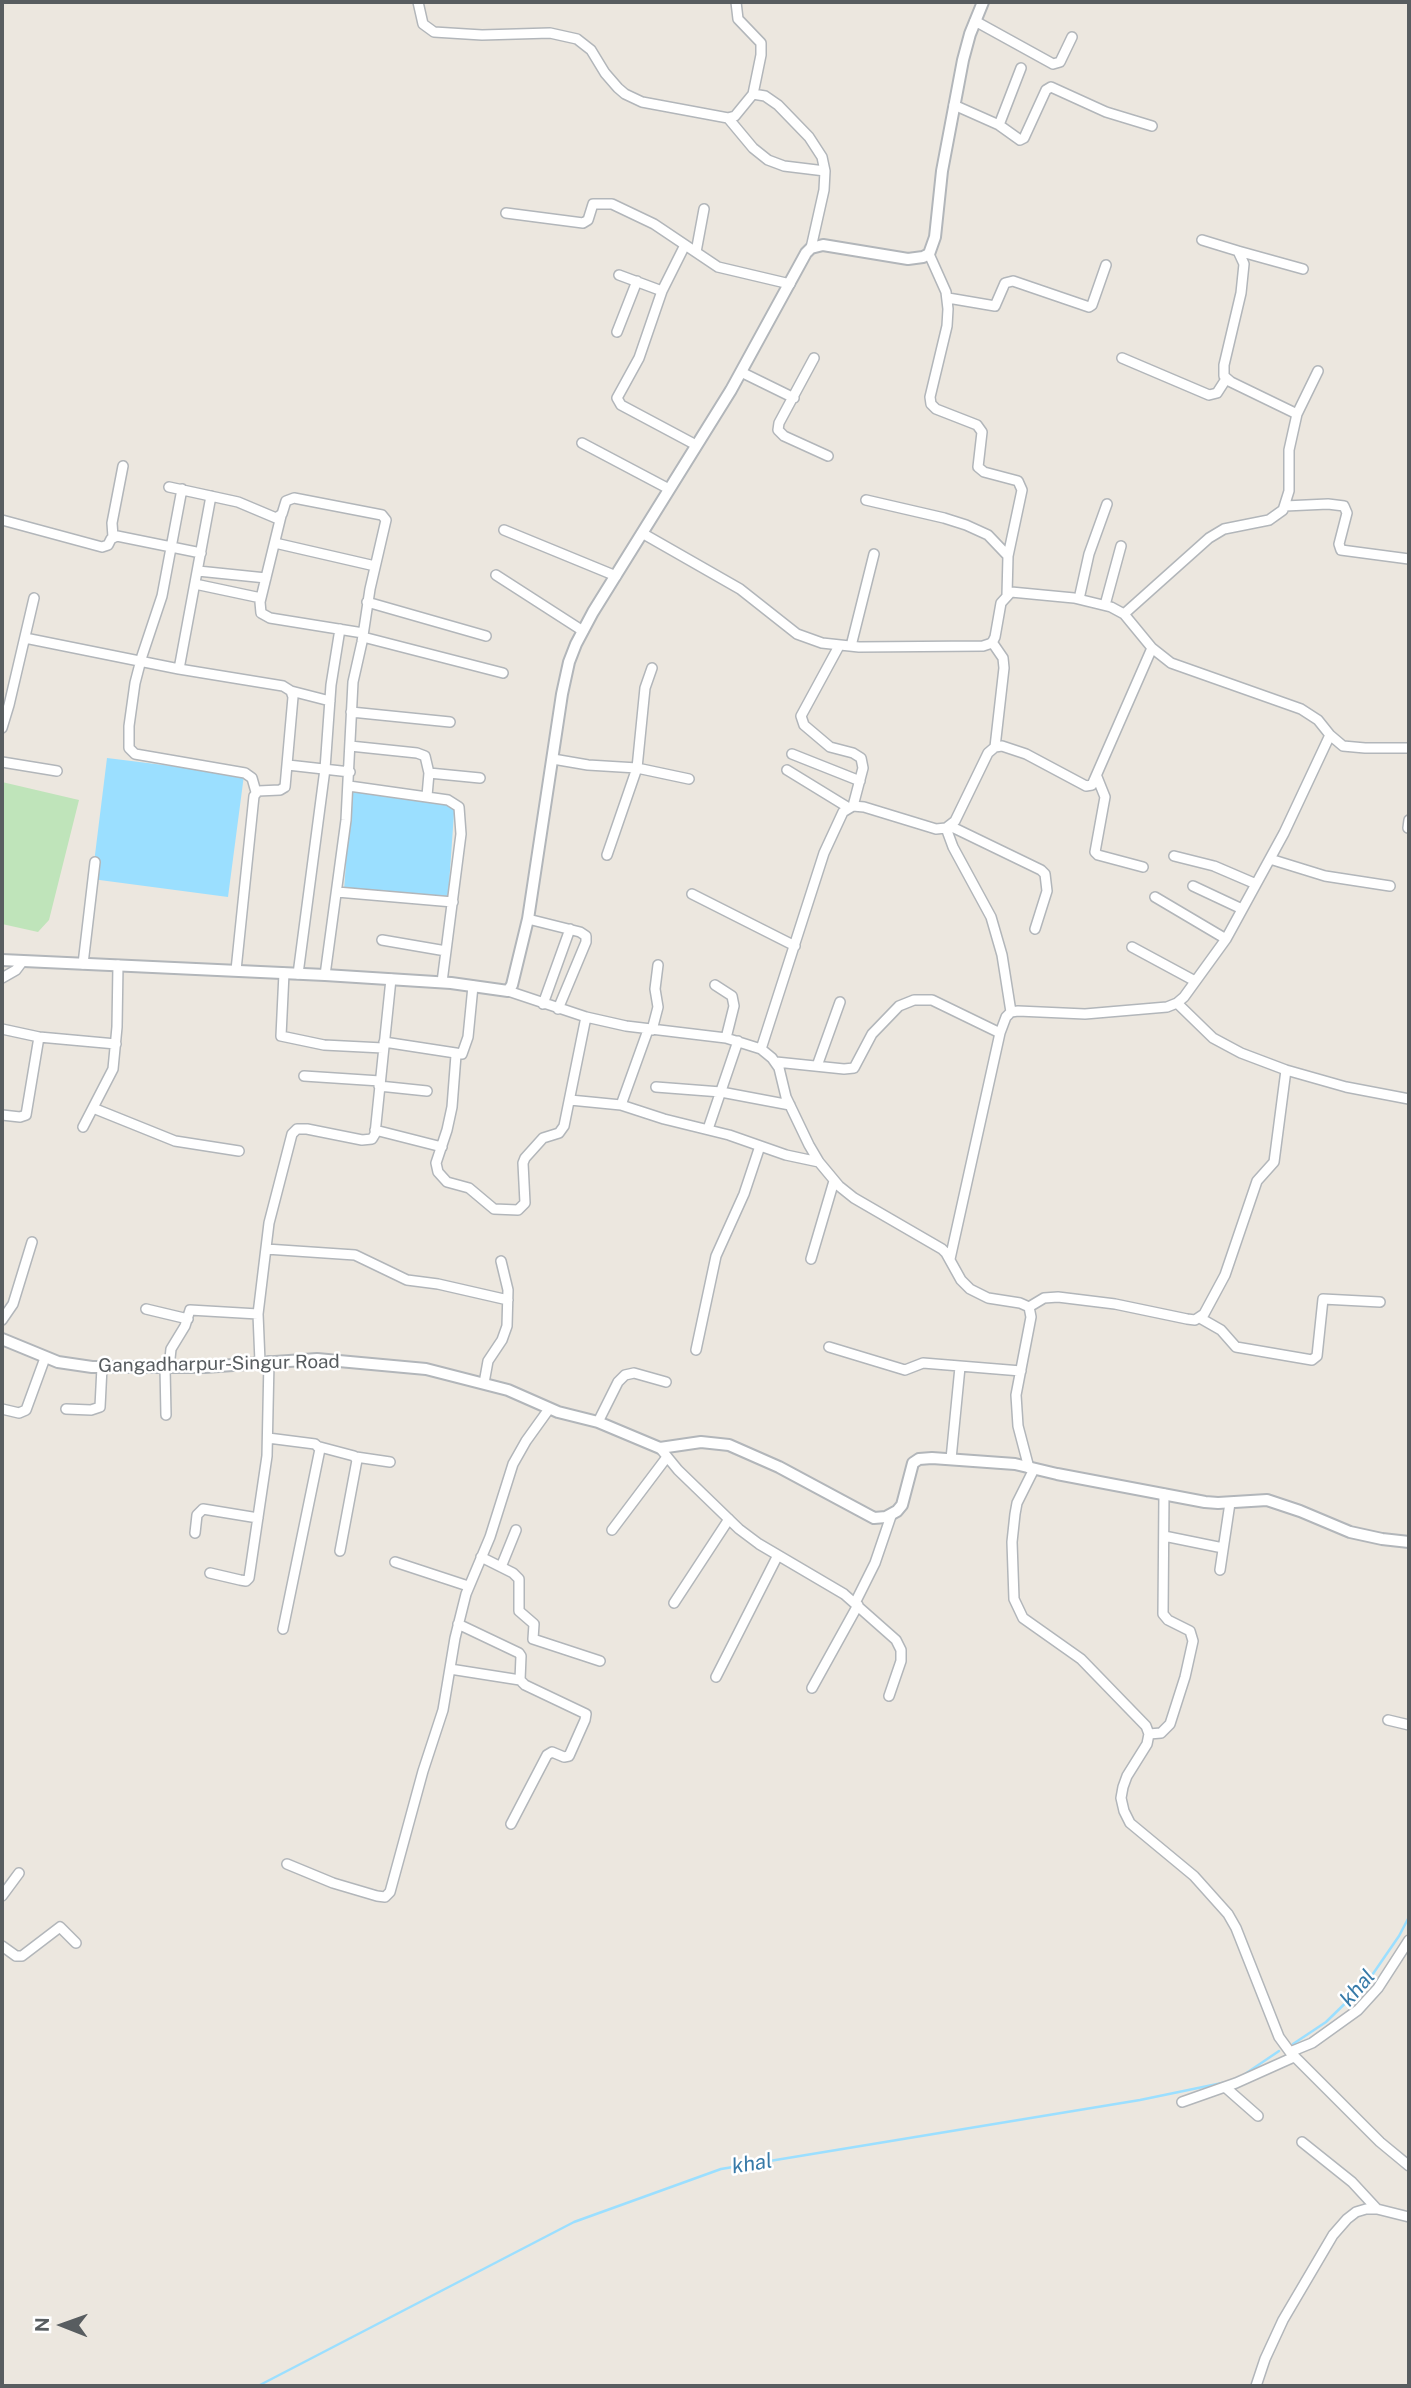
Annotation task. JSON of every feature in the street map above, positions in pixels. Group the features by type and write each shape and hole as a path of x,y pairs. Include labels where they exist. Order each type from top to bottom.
{"street":[{"path":"418,2 420,19 429,31 444,34 567,35 586,44 605,73 625,94 642,102 728,118 735,116 753,94 761,55 761,43 738,19 736,2"},
{"path":"642,534 740,589 797,634 822,643 839,646 983,646 992,642 1001,603 1007,594 1008,556 1022,498 1021,485 981,470 978,461 982,436 980,428 936,409 930,401 947,326 948,298 929,254 963,60 983,2"},
{"path":"975,21 1052,64 1060,62 1072,37"},
{"path":"999,125 1021,68"},
{"path":"954,105 999,125 1022,139 1046,90 1052,87 1106,112 1152,126"},
{"path":"508,991 512,985 528,919 565,675 572,653 668,489 741,372 811,248 821,208 825,171 822,157 809,136 778,105 765,96 753,94"},
{"path":"728,118 752,148 768,160 784,166 825,171"},
{"path":"506,213 581,223 588,220 593,204 612,204 654,224 724,269 790,284"},
{"path":"696,252 704,209"},
{"path":"1202,240 1303,269"},
{"path":"685,245 662,291 643,350 617,394 617,401 696,444"},
{"path":"811,248 823,245 908,259 929,254"},
{"path":"1238,251 1242,258 1243,274 1224,376 1297,414"},
{"path":"948,298 995,306 1005,283 1013,281 1088,307 1092,305 1106,265"},
{"path":"619,275 662,291"},
{"path":"617,332 637,282"},
{"path":"814,358 779,423 780,433 828,456"},
{"path":"1122,358 1209,395 1217,393 1226,379"},
{"path":"1124,614 1209,538 1224,529 1269,520 1277,516 1285,506 1289,491 1289,450 1297,414 1318,371"},
{"path":"741,372 794,398"},
{"path":"582,443 668,489"},
{"path":"2,520 102,547 108,545 113,537 112,523 123,466"},
{"path":"169,487 238,502 274,517 281,516"},
{"path":"182,489 160,607 141,661 128,743 131,752 245,773 252,778 256,792 236,970"},
{"path":"179,669 211,496"},
{"path":"325,975 349,786 353,681 363,635 367,602 386,520 382,516 294,498 286,501 261,598 261,613 266,617 340,629 363,635 503,673"},
{"path":"866,500 944,517 967,525 988,535 1008,556"},
{"path":"1079,599 1089,554 1107,504"},
{"path":"1285,506 1342,505 1347,513 1340,550 1409,559"},
{"path":"504,530 616,576"},
{"path":"113,537 201,553"},
{"path":"275,543 375,566"},
{"path":"1105,605 1121,546"},
{"path":"851,646 874,554"},
{"path":"198,571 266,578"},
{"path":"496,575 583,631"},
{"path":"195,584 261,598"},
{"path":"1007,594 1018,592 1105,605 1124,614 1163,658 1182,669 1263,694 1301,709 1318,720 1343,746 1409,748"},
{"path":"2,727 34,598"},
{"path":"367,602 486,636"},
{"path":"298,974 340,629"},
{"path":"25,638 179,669 283,686 291,691 330,701"},
{"path":"992,642 1003,658 1004,668 995,747"},
{"path":"761,1049 824,853 839,820 851,807 860,780 863,763 859,756 830,747 801,720 805,705 839,646"},
{"path":"787,770 851,807 864,807 936,830 948,827 955,821 988,753 995,747 1026,754 1086,786 1092,785 1152,648"},
{"path":"607,855 637,768 645,688 652,668"},
{"path":"256,792 282,790 285,787 293,696 291,691"},
{"path":"351,712 450,722"},
{"path":"1011,1012 1085,1014 1167,1007 1177,1003 1226,939 1270,859 1330,735"},
{"path":"350,746 422,754 428,762 427,796"},
{"path":"792,754 860,780"},
{"path":"552,759 588,765 637,768 689,779"},
{"path":"2,762 57,771"},
{"path":"288,765 350,772"},
{"path":"429,773 480,778"},
{"path":"1097,777 1105,797 1095,845 1097,854 1143,867"},
{"path":"349,786 427,796 453,802 460,811 461,834 442,982"},
{"path":"948,827 1045,874 1047,891 1035,929"},
{"path":"948,827 953,848 991,917 1002,955 1011,1012 1002,1024 950,1259"},
{"path":"1174,856 1214,866 1256,884"},
{"path":"1270,859 1325,876 1390,886"},
{"path":"83,964 95,862"},
{"path":"1193,886 1242,909"},
{"path":"337,892 453,902"},
{"path":"692,894 795,946"},
{"path":"1155,897 1226,939"},
{"path":"528,919 570,929 586,936 586,942 558,1009"},
{"path":"543,1004 570,929"},
{"path":"382,940 446,951"},
{"path":"1132,947 1195,981"},
{"path":"2,960 442,982 508,991 586,1017 650,1030 738,1041 761,1049 776,1062 790,1105 819,1162 834,1181 854,1198 942,1249 961,1280 970,1289 988,1298 1029,1307"},
{"path":"2,978 16,970 22,962"},
{"path":"83,1127 110,1076 116,1044 118,965"},
{"path":"621,1105 658,1007 655,989 658,965"},
{"path":"284,973 281,1036 324,1045 383,1045 456,1055 464,1053 467,1046 473,986"},
{"path":"210,1573 248,1580 268,1438 264,1362 258,1314 272,1203 293,1132 301,1129 316,1130 367,1141 372,1139 391,979"},
{"path":"715,985 732,996 733,1006 726,1038"},
{"path":"776,1062 844,1069 856,1066 872,1034 899,1006 914,1000 932,1000 1000,1033"},
{"path":"817,1066 839,1002"},
{"path":"1177,1003 1204,1032 1222,1044 1286,1070 1346,1087 1409,1099"},
{"path":"456,1055 450,1120 436,1169 443,1179 469,1188 494,1209 519,1210 525,1203 525,1158 543,1138 561,1132 586,1017"},
{"path":"2,1029 39,1037 116,1044"},
{"path":"2,1115 26,1115 39,1037"},
{"path":"708,1129 738,1041"},
{"path":"1200,1318 1225,1275 1257,1181 1274,1162 1286,1070"},
{"path":"304,1076 427,1091"},
{"path":"656,1087 721,1092 790,1105"},
{"path":"570,1100 621,1105 671,1121 708,1129 786,1156 819,1162"},
{"path":"93,1108 175,1141 239,1151"},
{"path":"375,1130 442,1147"},
{"path":"696,1350 714,1264 744,1194 760,1146"},
{"path":"810,1259 834,1181"},
{"path":"2,1320 13,1304 32,1242"},
{"path":"266,1249 355,1255 407,1280 508,1300"},
{"path":"484,1383 488,1361 505,1334 508,1300 506,1275 501,1261"},
{"path":"1029,1307 1044,1298 1058,1297 1115,1304 1187,1319 1200,1318 1221,1330 1236,1347 1312,1360 1317,1356 1323,1299 1380,1302"},
{"path":"1029,1307 1031,1317 1016,1395 1020,1434 1031,1468 1017,1503 1013,1528 1013,1585 1018,1609 1023,1618 1081,1659 1146,1726 1149,1734 1147,1744 1127,1776 1121,1798 1130,1823 1194,1876 1228,1914 1279,2037 1292,2055 1380,2142 1409,2166"},
{"path":"146,1309 188,1319"},
{"path":"166,1415 167,1368 173,1344 192,1309 258,1314"},
{"name":"Gangadharpur-Singur Road","path":"2,1339 46,1358 70,1364 102,1367 167,1368 317,1359 396,1364 426,1369 523,1395 549,1409 598,1422 664,1452"},
{"path":"829,1347 905,1370 923,1363 1021,1371"},
{"path":"2,1409 19,1413 26,1410 46,1358"},
{"path":"66,1409 91,1410 100,1407 102,1367"},
{"path":"951,1459 960,1367"},
{"path":"598,1422 618,1382 625,1375 634,1373 666,1382"},
{"path":"287,1864 358,1890 382,1896 389,1894 443,1710 458,1623 468,1586 495,1524 513,1464 549,1409"},
{"path":"268,1438 304,1441 356,1457 390,1462"},
{"path":"612,1530 664,1452 701,1442 729,1445 874,1518 891,1516"},
{"path":"283,1629 320,1447"},
{"path":"664,1452 749,1538 828,1583 856,1604 900,1646 901,1661 890,1696"},
{"path":"340,1552 357,1469 356,1457"},
{"path":"812,1688 856,1604 891,1516 902,1505 911,1468 916,1460 932,1458 1004,1463 1205,1502 1267,1500 1358,1534 1409,1542"},
{"path":"1149,1734 1161,1733 1170,1724 1193,1640 1190,1631 1168,1620 1163,1614 1164,1494"},
{"path":"1220,1570 1230,1503"},
{"path":"195,1533 197,1515 203,1509 258,1518"},
{"path":"674,1603 729,1520"},
{"path":"501,1567 516,1530"},
{"path":"1164,1536 1223,1548"},
{"path":"716,1677 778,1555"},
{"path":"481,1557 519,1579 519,1611 534,1624 533,1639 600,1661"},
{"path":"395,1562 468,1586"},
{"path":"458,1623 519,1653 520,1680 524,1685 585,1712 586,1717 569,1756 564,1758 552,1752 547,1755 511,1824"},
{"path":"450,1670 520,1680"},
{"path":"1388,1720 1409,1725"},
{"path":"2,1896 19,1873"},
{"path":"2,1946 12,1954 22,1956 55,1928 60,1927 76,1944"},
{"path":"1182,2102 1225,2087 1312,2043 1358,2010 1378,1988 1409,1940"},
{"path":"1225,2087 1258,2116"},
{"path":"1302,2142 1352,2182 1377,2209"},
{"path":"1268,2386 1257,2383 1271,2344 1333,2235 1347,2219 1366,2209 1409,2217"}],"green space":[{"path":"2,782 79,800 49,920 38,932 2,924"}],"water":[{"path":"107,758 244,775 228,897 92,879"},
{"path":"351,791 455,799 448,899 344,891"}],"waterway":[{"name":"khal","path":"1293,2044 1326,2022 1368,1981 1409,1917"},
{"name":"khal","path":"1242,2076 1279,2051"},
{"name":"khal","path":"258,2386 574,2222 721,2169 1140,2100 1227,2082"}]}
